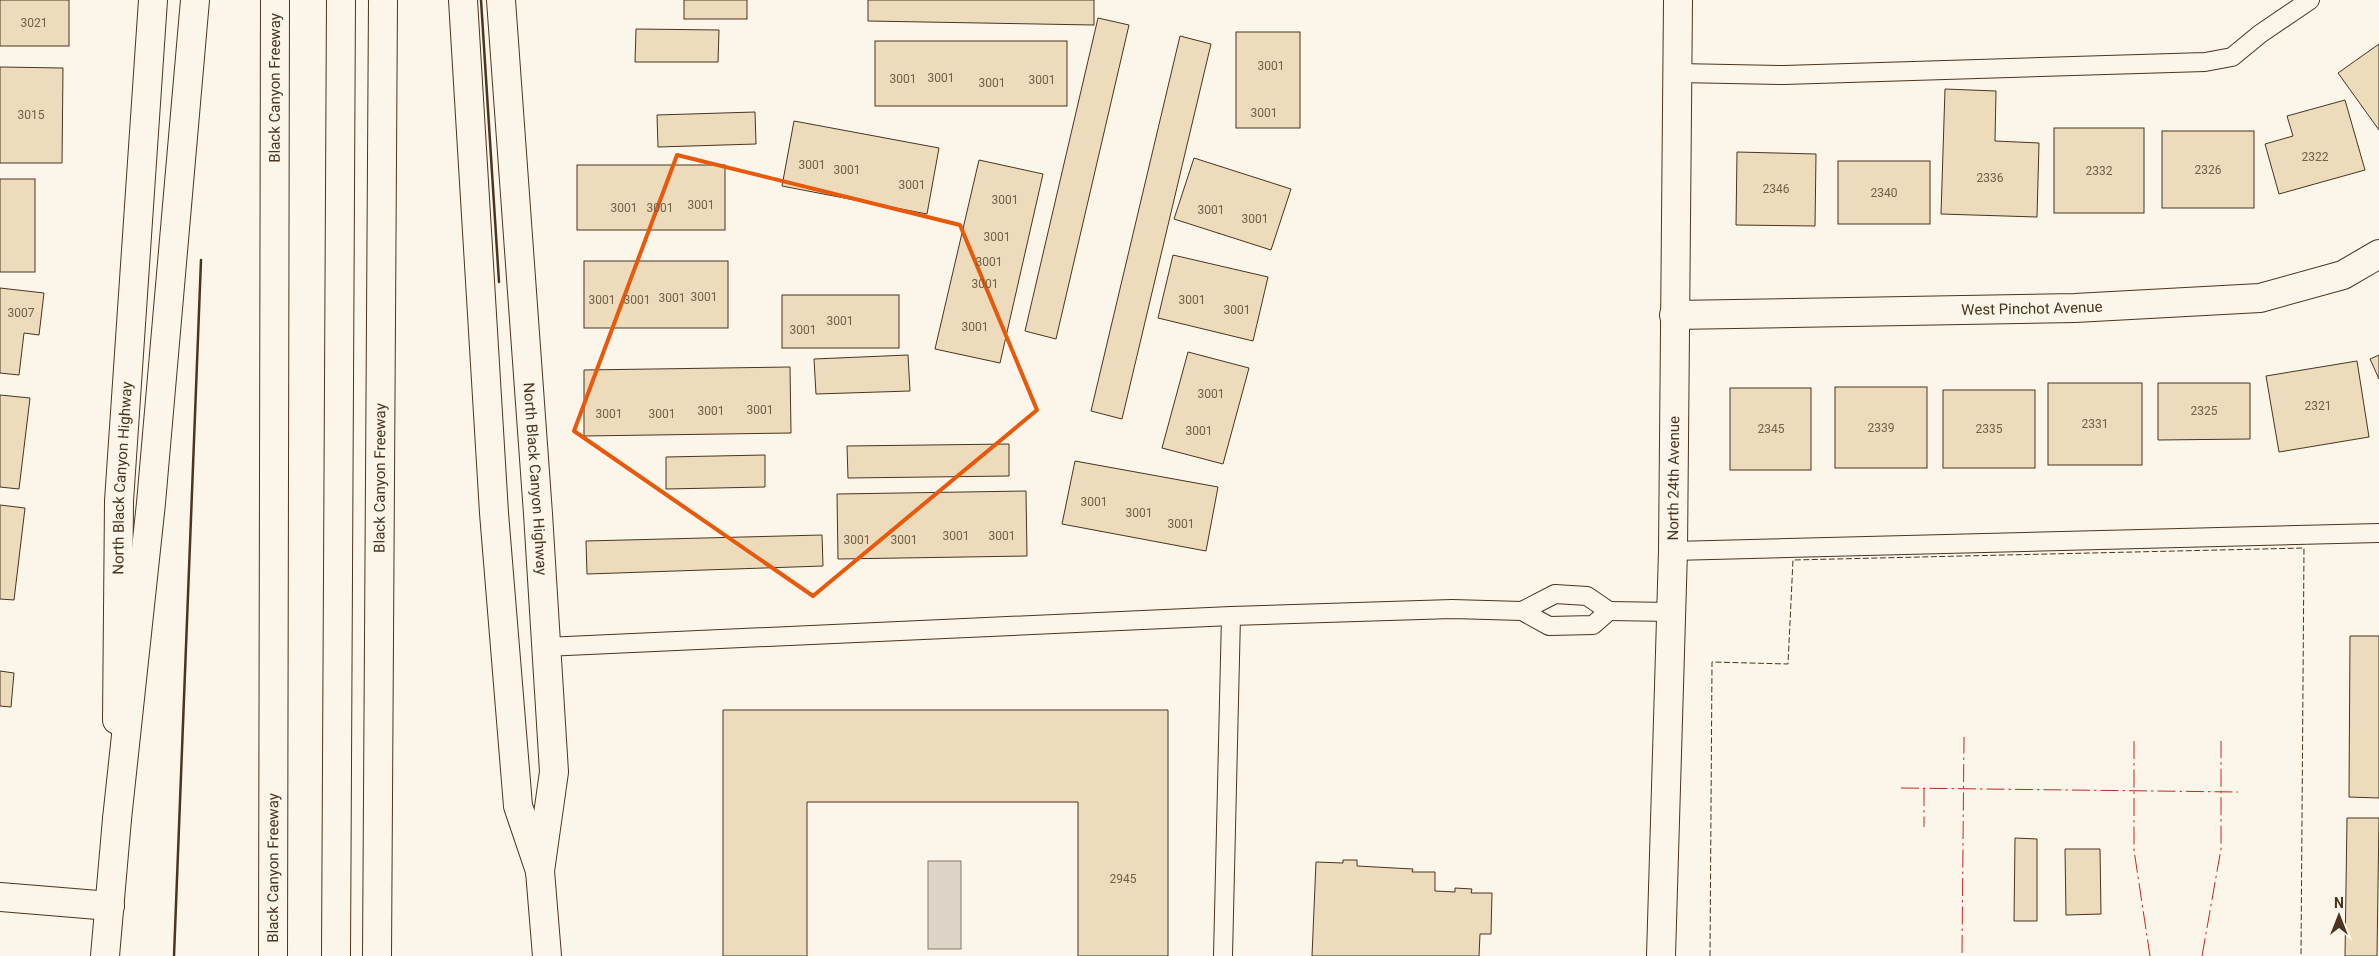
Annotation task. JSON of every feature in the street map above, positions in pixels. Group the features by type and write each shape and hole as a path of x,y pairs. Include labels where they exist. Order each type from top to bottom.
{"main road":[{"name":"North Black Canyon Highway","path":"105,956 117,819 119,502 153,0"},
{"path":"117,819 151,503 195,0"},
{"name":"Black Canyon Freeway","path":"273,956 275,0"},
{"path":"336,956 341,0"},
{"name":"Black Canyon Freeway","path":"376,956 383,0"},
{"path":"463,0 493,503 518,806 540,871"},
{"name":"North Black Canyon Highway","path":"502,0 554,772 540,871 546,956"},
{"name":"North 24th Avenue","path":"1661,956 1673,551 1678,0"},
{"name":"West Pinchot Avenue","path":"1674,315 2075,308 2260,298 2343,275 2379,254"},
{"path":"0,897 110,906"}],"lane":[{"path":"1678,72 1784,74 2205,62 2232,57 2260,34 2310,0"},
{"path":"1673,551 2379,533"},
{"path":"545,648 1231,616 1452,608 1522,610 1555,594 1587,596 1609,610 1671,612"},
{"path":"1522,610 1549,626 1593,625 1609,610"},
{"path":"1223,956 1231,616"}],"highlighted area":[{"path":"677,155 960,225 1037,410 813,596 574,431"}],"shaded area":[{"path":"928,861 961,861 961,949 928,949"}],"building":[{"path":"0,0 69,0 69,46 0,46"},
{"path":"684,0 747,0 747,19 684,19"},
{"path":"868,0 1094,0 1094,25 868,21"},
{"path":"1098,18 1129,25 1056,339 1025,331"},
{"path":"636,29 719,30 718,62 635,62"},
{"path":"1236,32 1300,32 1300,128 1236,128"},
{"path":"1180,36 1211,44 1122,419 1091,411"},
{"path":"875,41 1067,41 1067,106 875,106"},
{"path":"2379,44 2379,130 2338,73"},
{"path":"0,67 63,68 62,163 0,163"},
{"path":"1945,89 1996,91 1995,141 2039,143 2037,217 1941,214"},
{"path":"2345,100 2365,170 2279,194 2265,144 2293,136 2287,116"},
{"path":"755,112 756,144 658,147 657,115"},
{"path":"794,121 939,148 927,214 782,186"},
{"path":"2054,128 2144,128 2144,213 2054,213"},
{"path":"2162,131 2254,131 2254,208 2162,208"},
{"path":"1737,152 1816,154 1815,226 1736,225"},
{"path":"1194,158 1291,189 1271,250 1174,219"},
{"path":"979,160 1043,174 1000,363 935,349"},
{"path":"1838,161 1930,161 1930,224 1838,224"},
{"path":"577,165 725,165 725,230 577,230"},
{"path":"0,179 35,179 35,272 0,272"},
{"path":"1173,255 1268,277 1253,341 1158,318"},
{"path":"584,261 728,261 728,328 584,328"},
{"path":"0,288 44,293 39,335 24,333 19,375 0,373"},
{"path":"782,295 899,295 899,348 782,348"},
{"path":"1188,352 1249,368 1223,464 1162,448"},
{"path":"908,355 910,391 816,394 814,359"},
{"path":"2379,355 2379,379 2370,359"},
{"path":"2357,361 2369,437 2279,452 2266,376"},
{"path":"790,367 791,433 584,436 584,370"},
{"path":"2048,383 2142,383 2142,465 2048,465"},
{"path":"2158,383 2250,383 2250,439 2158,440"},
{"path":"1835,387 1927,387 1927,468 1835,468"},
{"path":"1730,388 1811,388 1811,470 1730,470"},
{"path":"1943,390 2035,390 2035,468 1943,468"},
{"path":"0,395 30,398 19,489 0,487"},
{"path":"1009,444 1009,476 848,478 847,446"},
{"path":"765,455 765,487 666,489 666,457"},
{"path":"1075,461 1218,487 1206,551 1062,524"},
{"path":"1026,491 1027,556 838,559 837,494"},
{"path":"0,505 25,508 14,600 0,599"},
{"path":"822,535 823,566 587,574 586,541"},
{"path":"2350,636 2379,636 2379,798 2349,797"},
{"path":"0,671 14,673 11,707 0,706"},
{"path":"723,710 1168,710 1168,956 1078,956 1078,802 807,802 807,956 723,956"},
{"path":"2347,818 2379,818 2377,956 2345,956"},
{"path":"2015,838 2037,839 2037,921 2014,921"},
{"path":"2065,849 2100,849 2101,914 2066,915"},
{"path":"1343,860 1357,860 1357,866 1413,869 1412,872 1435,872 1435,891 1455,892 1455,888 1472,889 1471,893 1492,893 1491,934 1480,934 1479,956 1312,956 1316,862 1343,863"}],"fence":[{"path":"1710,956 1712,662 1788,664 1793,560 2304,548 2301,956"}],"wall":[{"path":"481,0 499,282"},
{"path":"174,956 201,260"}],"power":[{"path":"1962,953 1964,737"},
{"path":"2134,741 2134,850 2150,956"},
{"path":"2202,956 2221,849 2221,741"},
{"path":"1901,788 2238,792"},
{"path":"1924,788 1924,827"}]}
